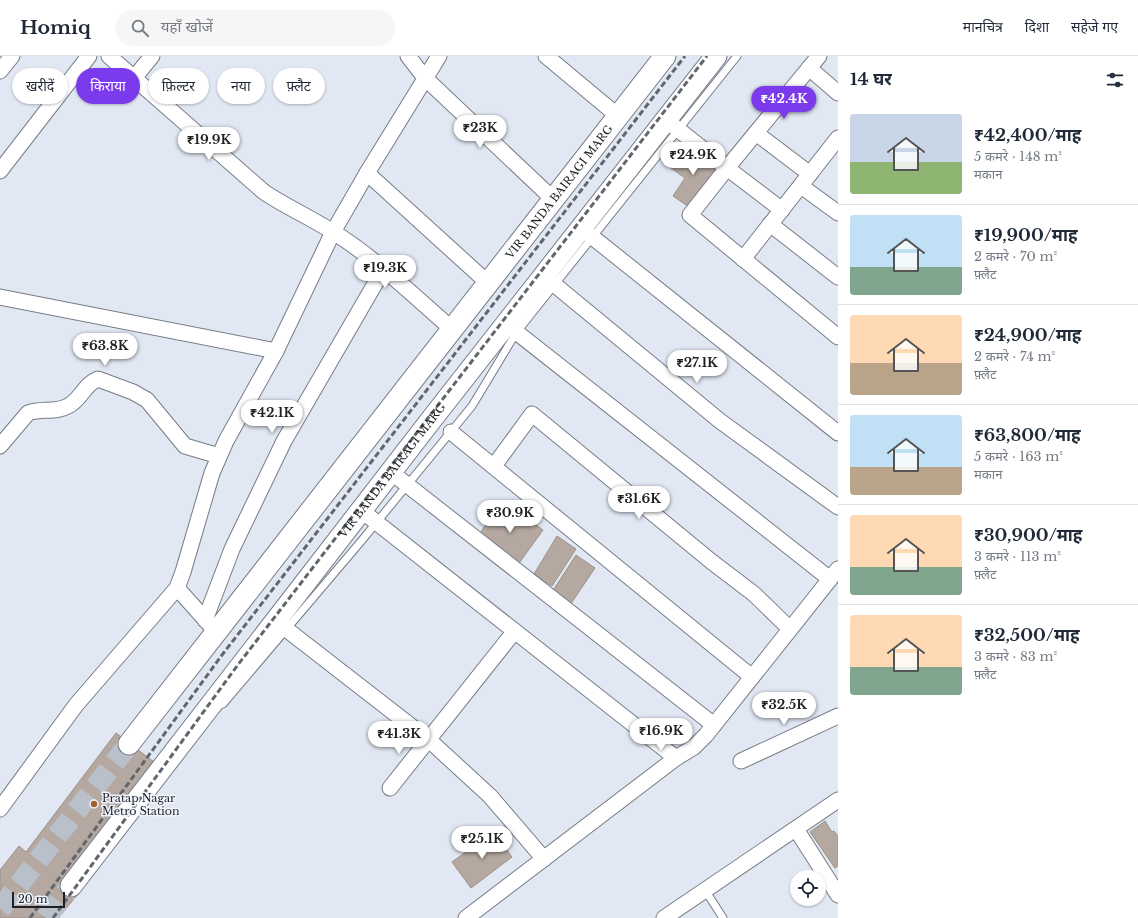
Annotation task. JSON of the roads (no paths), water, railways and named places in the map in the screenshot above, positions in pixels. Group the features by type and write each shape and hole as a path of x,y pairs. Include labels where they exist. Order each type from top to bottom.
{"main road":[{"name":"VIR BANDA BAIRAGI MARG","path":"129,744 211,626 452,329 665,56"},
{"name":"VIR BANDA BAIRAGI MARG","path":"71,886 210,707 282,626 400,479 511,328 672,125 716,56"}],"street":[{"path":"0,70 12,56"},
{"path":"0,171 89,56"},
{"path":"109,56 123,68"},
{"path":"140,71 152,56"},
{"path":"408,56 425,78 553,199"},
{"path":"0,809 76,704 177,588 219,456 276,351 333,232 367,173 439,56"},
{"path":"546,56 618,116"},
{"path":"819,56 690,215 838,335"},
{"path":"809,68 838,93"},
{"path":"140,83 264,192 280,203 333,232 383,270 452,329"},
{"path":"672,125 782,210"},
{"path":"756,132 838,214"},
{"path":"743,259 805,180 832,156 838,138"},
{"path":"367,173 488,283"},
{"path":"770,224 838,277"},
{"path":"587,232 838,433"},
{"path":"211,626 232,549 284,441 383,270"},
{"path":"549,280 720,421 838,507"},
{"path":"0,297 276,351"},
{"path":"466,918 676,758 694,747 714,725 834,574 511,328"},
{"path":"0,446 28,413 34,411 63,409 70,405 86,386 98,379 133,392 147,400 185,446 219,456"},
{"path":"494,466 532,414 712,562 754,594 790,629"},
{"path":"451,432 752,677"},
{"path":"400,479 714,725"},
{"path":"369,517 676,758"},
{"path":"177,588 211,626"},
{"path":"282,626 429,740 490,796 544,860"},
{"path":"390,788 514,632"},
{"path":"741,761 838,716"},
{"path":"664,918 838,800"},
{"path":"796,829 838,895"}],"lane":[{"path":"672,125 737,56"},
{"path":"400,479 451,432 472,406 511,328"},
{"path":"705,890 723,918"}],"tunnel":[{"path":"0,909 129,744"},
{"path":"46,918 71,886"}],"railway":[{"path":"30,918 222,655 685,56"},
{"path":"53,918 237,666 707,56"}],"place":[{"name":"Pratap Nagar Metro Station","path":"94,804"}]}
